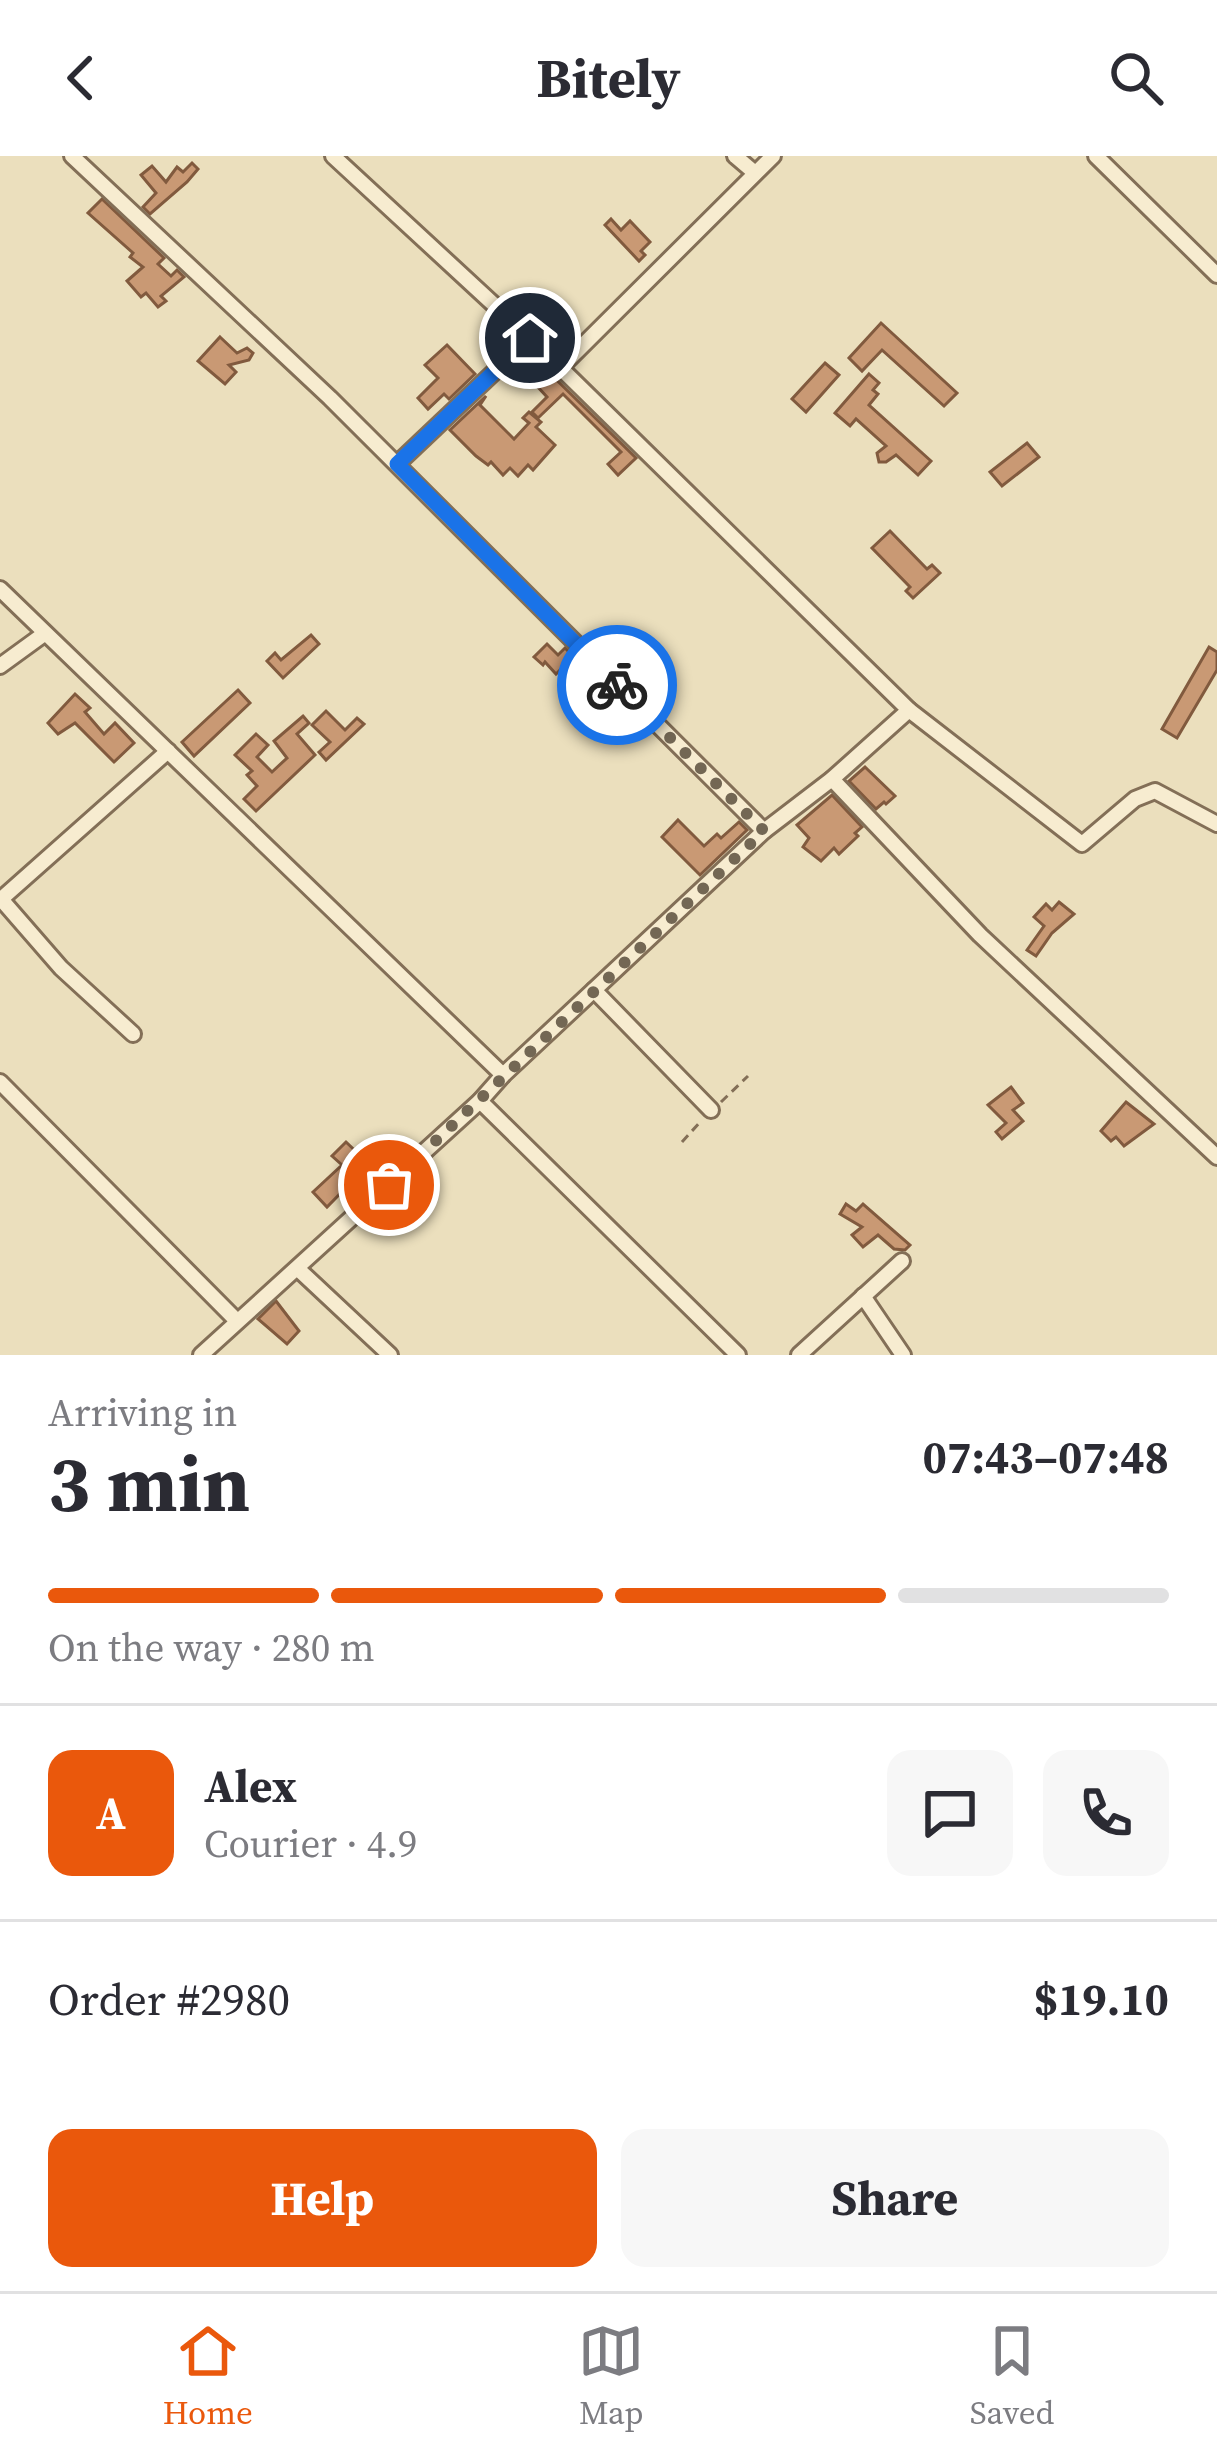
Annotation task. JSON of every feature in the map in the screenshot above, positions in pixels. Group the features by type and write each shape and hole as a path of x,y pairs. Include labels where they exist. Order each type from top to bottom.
{"street":[{"path":"73,156 397,464 764,831"},
{"path":"333,156 530,338 909,710 1082,844 1135,799 1154,791 1217,824"},
{"path":"735,156 755,173"},
{"path":"560,368 773,156"},
{"path":"1096,156 1217,275"},
{"path":"397,464 530,338"},
{"path":"0,590 503,1075"},
{"path":"0,666 44,634"},
{"path":"201,1355 480,1101 764,831 909,710"},
{"path":"133,1034 61,968 0,899 168,751"},
{"path":"832,778 980,935 1217,1157"},
{"path":"594,990 711,1111"},
{"path":"0,1082 237,1321"},
{"path":"480,1101 738,1355"},
{"path":"799,1355 902,1261"},
{"path":"298,1270 390,1355"},
{"path":"863,1296 903,1355"}],"building":[{"path":"192,163 198,169 150,214 143,207 156,193 141,175 152,166 166,182 177,167 183,172"},
{"path":"102,199 164,258 158,264 171,276 177,270 184,277 161,296 166,301 158,307 127,281 143,267 130,257 133,253 88,213"},
{"path":"611,219 621,230 630,221 650,242 639,261 605,225"},
{"path":"881,323 957,393 944,406 882,350 862,371 849,358"},
{"path":"220,337 237,353 247,348 253,353 249,360 229,365 236,372 225,384 198,361"},
{"path":"447,345 475,374 449,399 444,394 428,409 418,398 438,378 425,365"},
{"path":"530,354 636,458 618,475 608,464 621,452 563,394 538,418 532,412 547,397 536,385 542,379 523,360"},
{"path":"825,363 839,375 806,412 792,399"},
{"path":"869,374 879,383 873,390 878,394 869,405 931,461 918,475 896,455 879,462 877,453 886,446 856,419 850,426 835,413"},
{"path":"486,396 480,405 514,439 529,423 523,418 529,412 541,422 536,427 555,445 533,470 528,465 518,476 510,468 503,475 450,430"},
{"path":"1027,443 1039,457 1002,486 990,472"},
{"path":"890,531 927,569 932,565 940,573 913,598 906,591 910,587 872,548"},
{"path":"311,635 319,644 283,678 267,661 275,653 281,660"},
{"path":"547,644 558,655 565,648 591,674 586,679 578,672 572,678 562,668 556,674 534,657"},
{"path":"1209,647 1217,652 1217,670 1177,738 1162,729"},
{"path":"238,690 250,703 194,756 182,742"},
{"path":"75,694 90,708 85,712 104,734 115,723 134,743 114,762 75,723 58,734 48,723"},
{"path":"326,711 345,730 357,718 364,724 326,760 319,752 330,742 312,725"},
{"path":"303,716 309,723 297,734 315,755 256,811 244,799 257,786 247,775 252,771 235,755 256,734 268,745 257,757 272,772 287,758 274,741"},
{"path":"865,767 895,796 876,809 849,781"},
{"path":"832,795 862,827 839,854 834,848 821,861 803,847 809,838 797,825"},
{"path":"678,820 704,846 739,822 747,830 700,875 662,837"},
{"path":"1059,902 1074,914 1036,956 1027,950 1044,926 1034,917 1046,904 1052,910"},
{"path":"1011,1087 1023,1103 1013,1110 1023,1121 1002,1139 996,1132 1006,1123 988,1105"},
{"path":"1126,1102 1154,1124 1124,1146 1101,1131"},
{"path":"346,1142 369,1164 327,1207 313,1192 342,1165 332,1156"},
{"path":"846,1204 856,1211 863,1204 910,1245 905,1250 894,1249 878,1235 863,1247 852,1235 862,1227 840,1214"},
{"path":"276,1301 299,1331 287,1344 258,1319"}],"way so far":[{"path":"389,1185 764,831 617,685"}],"route":[{"path":"530,338 397,464 617,685"}]}
